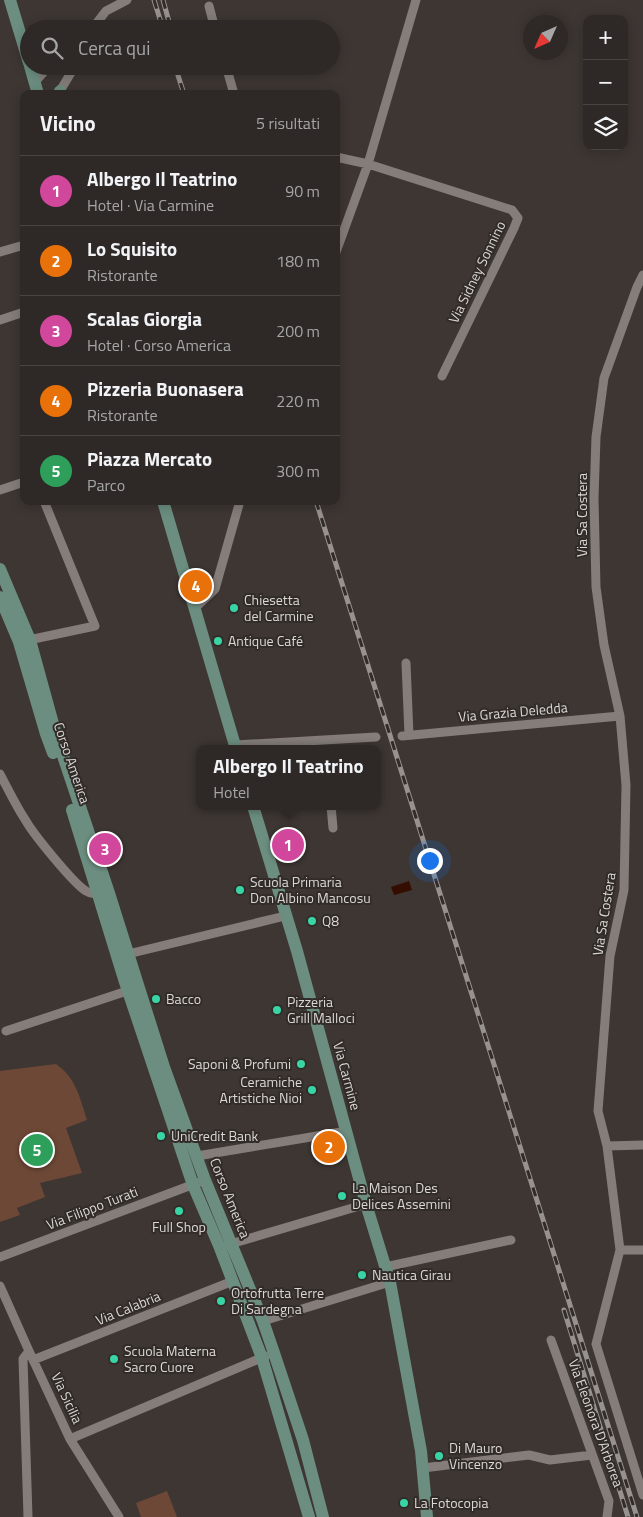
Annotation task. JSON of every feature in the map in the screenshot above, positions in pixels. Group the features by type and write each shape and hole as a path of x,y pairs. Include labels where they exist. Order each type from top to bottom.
{"street":[{"path":"10,0 20,29"},
{"path":"99,20 106,10 127,0"},
{"path":"340,241 368,164 416,0"},
{"path":"209,6 213,20"},
{"path":"32,75 36,88"},
{"path":"36,88 44,75"},
{"path":"61,90 70,75"},
{"path":"229,75 233,90"},
{"path":"340,158 368,164"},
{"name":"Via Sidney Sonnino","path":"368,164 512,210 518,218 442,376"},
{"path":"0,252 20,246"},
{"name":"Via Sa Costera","path":"643,275 604,378 596,437 594,498 596,587 604,645 620,716 626,785 624,890 610,956 598,1111 608,1146 620,1250 596,1344 643,1495"},
{"path":"0,320 20,313"},
{"path":"0,490 20,483"},
{"path":"24,641 95,626 46,505"},
{"path":"165,505 235,745"},
{"path":"195,608 215,590 239,505"},
{"name":"Corso America","path":"0,569 24,641 46,734 103,892 128,954 164,1066 197,1156 226,1245 232,1281 268,1355 304,1440 323,1517"},
{"name":"Corso America","path":"0,597 24,641"},
{"name":"Via Grazia Deledda","path":"406,663 405,735 620,716"},
{"path":"322,745 376,738"},
{"path":"0,774 26,823 72,879 86,892 103,892"},
{"name":"Via Carmine","path":"254,810 297,951 366,1204 390,1282 423,1468 427,1517"},
{"path":"331,810 333,828"},
{"name":"Corso America","path":"103,892 128,991 193,1185 226,1245 263,1321 268,1355 309,1517"},
{"path":"128,954 285,916"},
{"path":"6,1031 128,991"},
{"path":"197,1156 346,1131"},
{"path":"608,1146 643,1145"},
{"name":"Via Filippo Turati","path":"0,1257 205,1180"},
{"path":"226,1245 366,1204"},
{"path":"385,1267 511,1240"},
{"path":"620,1250 643,1250"},
{"name":"Via Calabria","path":"33,1360 232,1281"},
{"path":"263,1321 390,1282"},
{"name":"Via Sicilia","path":"0,1286 70,1439 119,1517"},
{"name":"Via Eleonora D'Arborea","path":"551,1340 609,1500 607,1517"},
{"path":"28,1517 23,1359 29,1351"},
{"path":"70,1439 268,1355"},
{"path":"423,1468 529,1455 550,1460 592,1455"}],"shaded area":[{"path":"409,881 412,890 394,895 391,887"},
{"path":"56,1064 73,1082 87,1120 66,1128 82,1173 40,1183 45,1197 17,1208 20,1215 0,1222 0,1071"},
{"path":"167,1491 177,1517 141,1517 136,1503"}],"railway":[{"path":"154,0 160,20"},
{"path":"163,0 169,20"},
{"path":"178,75 183,90"},
{"path":"317,505 637,1517"},
{"path":"564,1310 628,1517"}],"place":[{"name":"Pizzeria Buonasera","path":"196,586"},
{"name":"Chiesetta del Carmine","path":"234,608"},
{"name":"Antique Café","path":"218,641"},
{"name":"Albergo Il Teatrino","path":"288,845"},
{"name":"Scalas Giorgia","path":"105,849"},
{"name":"Scuola Primaria Don Albino Mancosu","path":"240,890"},
{"name":"Q8","path":"312,921"},
{"name":"Bacco","path":"156,999"},
{"name":"Pizzeria Grill Malloci","path":"277,1010"},
{"name":"Saponi & Profumi","path":"301,1064"},
{"name":"Ceramiche Artistiche Nioi","path":"312,1090"},
{"name":"UniCredit Bank","path":"161,1136"},
{"name":"Lo Squisito","path":"329,1147"},
{"name":"Piazza Mercato","path":"37,1150"},
{"name":"La Maison Des Delices Assemini","path":"342,1196"},
{"name":"Full Shop","path":"179,1211"},
{"name":"Nautica Girau","path":"362,1275"},
{"name":"Ortofrutta Terre Di Sardegna","path":"221,1301"},
{"name":"Scuola Materna Sacro Cuore","path":"114,1359"},
{"name":"Di Mauro Vincenzo","path":"439,1456"},
{"name":"La Fotocopia","path":"404,1503"}]}
